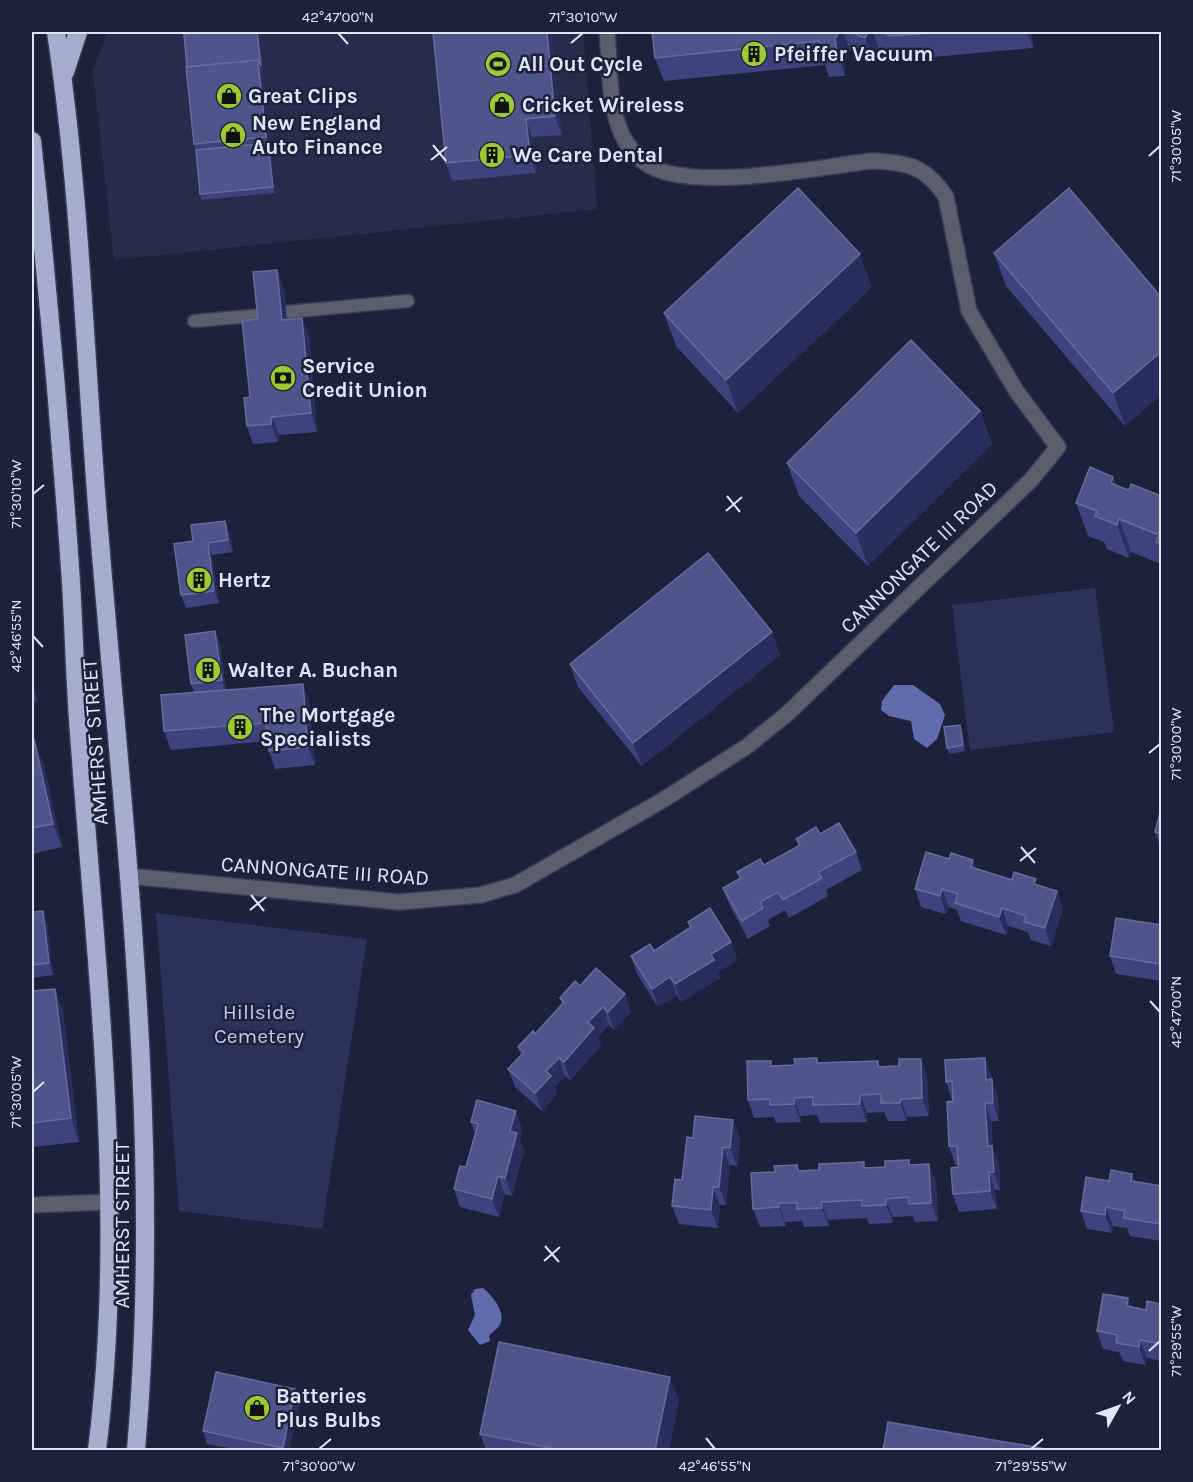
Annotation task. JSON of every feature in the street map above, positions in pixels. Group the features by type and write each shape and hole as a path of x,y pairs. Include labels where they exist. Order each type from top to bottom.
{"highway":[{"name":"AMHERST STREET","path":"56,32 78,237 99,531 128,876 146,1171 146,1307 136,1450"},
{"path":"62,79 78,32"},
{"name":"AMHERST STREET","path":"32,141 71,582 79,732 100,986 108,1202 107,1349 97,1450"}],"street":[{"name":"CANNONGATE III ROAD","path":"128,876 399,902 481,896 515,885 710,772 787,714 1031,480 1058,447 1012,384 969,311 946,197 935,181 917,167 895,162 872,161 713,178 684,176 646,164 630,148 619,127 607,32"},
{"path":"32,1205 108,1202"}],"lane":[{"path":"286,312 408,301"},
{"path":"194,321 262,315"}],"shaded area":[{"path":"107,32 583,32 597,209 114,260 93,71"},
{"path":"894,685 913,685 940,704 945,715 937,739 927,748 914,739 911,721 889,716 881,710 882,701"},
{"path":"483,1288 491,1295 502,1316 499,1326 489,1336 490,1341 480,1345 468,1330 475,1315 471,1295 475,1289"}],"green space":[{"path":"1095,588 1114,732 970,750 952,605"},
{"name":"Hillside Cemetery","path":"156,913 367,939 322,1229 179,1211"}],"building":[{"path":"257,32 261,66 258,60 187,67 184,34"},
{"path":"433,32 547,32 555,116 526,119 530,155 446,163"},
{"path":"652,32 839,32 835,39 837,52 821,54 819,41 655,58"},
{"path":"851,32 868,32 865,38"},
{"path":"882,32 946,32 891,36"},
{"path":"258,60 266,137 194,144 186,67"},
{"path":"268,143 273,187 200,194 196,150"},
{"path":"798,188 860,254 726,380 664,313"},
{"path":"1069,188 1161,297 1161,352 1113,393 994,253"},
{"name":"Service Credit Union","path":"277,270 282,320 302,318 311,413 272,417 271,424 247,426 244,398 250,397 242,321 258,319 253,272"},
{"path":"911,340 980,411 856,533 787,463"},
{"path":"1090,467 1113,477 1111,483 1120,487 1129,490 1131,484 1161,496 1161,544 1156,542 1159,535 1119,519 1117,525 1095,516 1097,511 1076,503"},
{"name":"Hertz","path":"225,521 228,540 208,543 214,591 181,595 174,544 193,541 191,525"},
{"path":"708,553 772,632 633,743 570,664"},
{"name":"Walter A. Buchan","path":"215,631 222,680 191,684 185,635"},
{"path":"303,684 308,747 269,751 266,723 164,731 161,695"},
{"path":"960,725 963,745 947,748 944,727"},
{"path":"32,739 34,739 53,824 32,828"},
{"path":"1161,809 1161,834 1155,832"},
{"path":"839,823 856,852 818,872 822,878 783,900 778,892 760,902 763,908 742,921 723,888 741,878 737,872 760,859 764,865 788,852 800,845 796,839 816,827 820,834"},
{"path":"926,852 949,859 951,853 973,860 971,867 1012,880 1014,872 1036,879 1034,884 1057,891 1045,928 1024,922 1026,916 1002,908 999,917 955,903 958,894 942,889 940,896 915,889"},
{"path":"710,908 731,942 711,954 714,960 675,984 670,977 652,989 631,956 650,944 654,951 691,927 688,922"},
{"path":"43,911 49,963 32,965 32,912"},
{"path":"1116,918 1161,925 1161,964 1110,956"},
{"path":"596,968 625,994 608,1012 603,1007 588,1022 594,1028 564,1062 559,1058 546,1071 551,1076 535,1093 508,1069 524,1052 518,1047 533,1031 535,1034 564,1002 560,998 575,981 580,986"},
{"path":"55,989 71,1118 32,1123 32,991"},
{"path":"817,1058 817,1063 878,1061 878,1067 899,1066 899,1059 921,1059 922,1098 901,1099 900,1103 881,1103 881,1094 860,1095 860,1104 813,1105 813,1097 794,1098 794,1104 770,1105 770,1099 748,1100 747,1061 771,1061 771,1066 795,1065 794,1059"},
{"path":"985,1058 986,1080 992,1079 993,1103 985,1103 988,1146 992,1146 994,1172 989,1172 990,1191 953,1194 951,1168 958,1167 957,1146 949,1146 947,1102 953,1101 952,1081 946,1082 945,1060"},
{"path":"477,1100 516,1111 510,1131 517,1133 505,1178 498,1176 492,1199 454,1189 460,1166 466,1167 478,1124 471,1122"},
{"path":"695,1116 733,1120 730,1148 723,1147 719,1187 713,1187 711,1210 672,1206 675,1179 682,1180 687,1137 693,1138"},
{"path":"909,1160 909,1165 929,1164 931,1203 909,1204 908,1197 886,1199 886,1205 862,1206 862,1200 821,1202 822,1208 797,1209 797,1203 779,1203 779,1207 753,1209 751,1173 775,1172 774,1166 797,1165 798,1171 819,1170 819,1164 864,1162 864,1168 885,1167 885,1161"},
{"path":"1111,1170 1132,1174 1131,1181 1161,1186 1161,1224 1123,1218 1125,1211 1106,1207 1105,1215 1081,1211 1086,1177 1109,1181"},
{"path":"1103,1294 1128,1298 1127,1306 1146,1310 1147,1301 1161,1304 1161,1344 1140,1340 1139,1347 1116,1343 1117,1335 1097,1331"},
{"path":"499,1342 670,1377 655,1450 560,1450 480,1434"},
{"path":"216,1372 295,1389 283,1448 203,1431"},
{"path":"888,1422 1052,1450 883,1450"}],"place":[{"name":"Pfeiffer Vacuum","path":"754,54"},
{"name":"All Out Cycle","path":"498,64"},
{"name":"Great Clips","path":"229,96"},
{"name":"Cricket Wireless","path":"502,105"},
{"name":"New England Auto Finance","path":"233,135"},
{"name":"We Care Dental","path":"492,155"},
{"name":"Service Credit Union","path":"283,378"},
{"name":"Hertz","path":"199,580"},
{"name":"Walter A. Buchan","path":"208,670"},
{"name":"The Mortgage Specialists","path":"240,727"},
{"name":"Batteries Plus Bulbs","path":"257,1408"}]}
